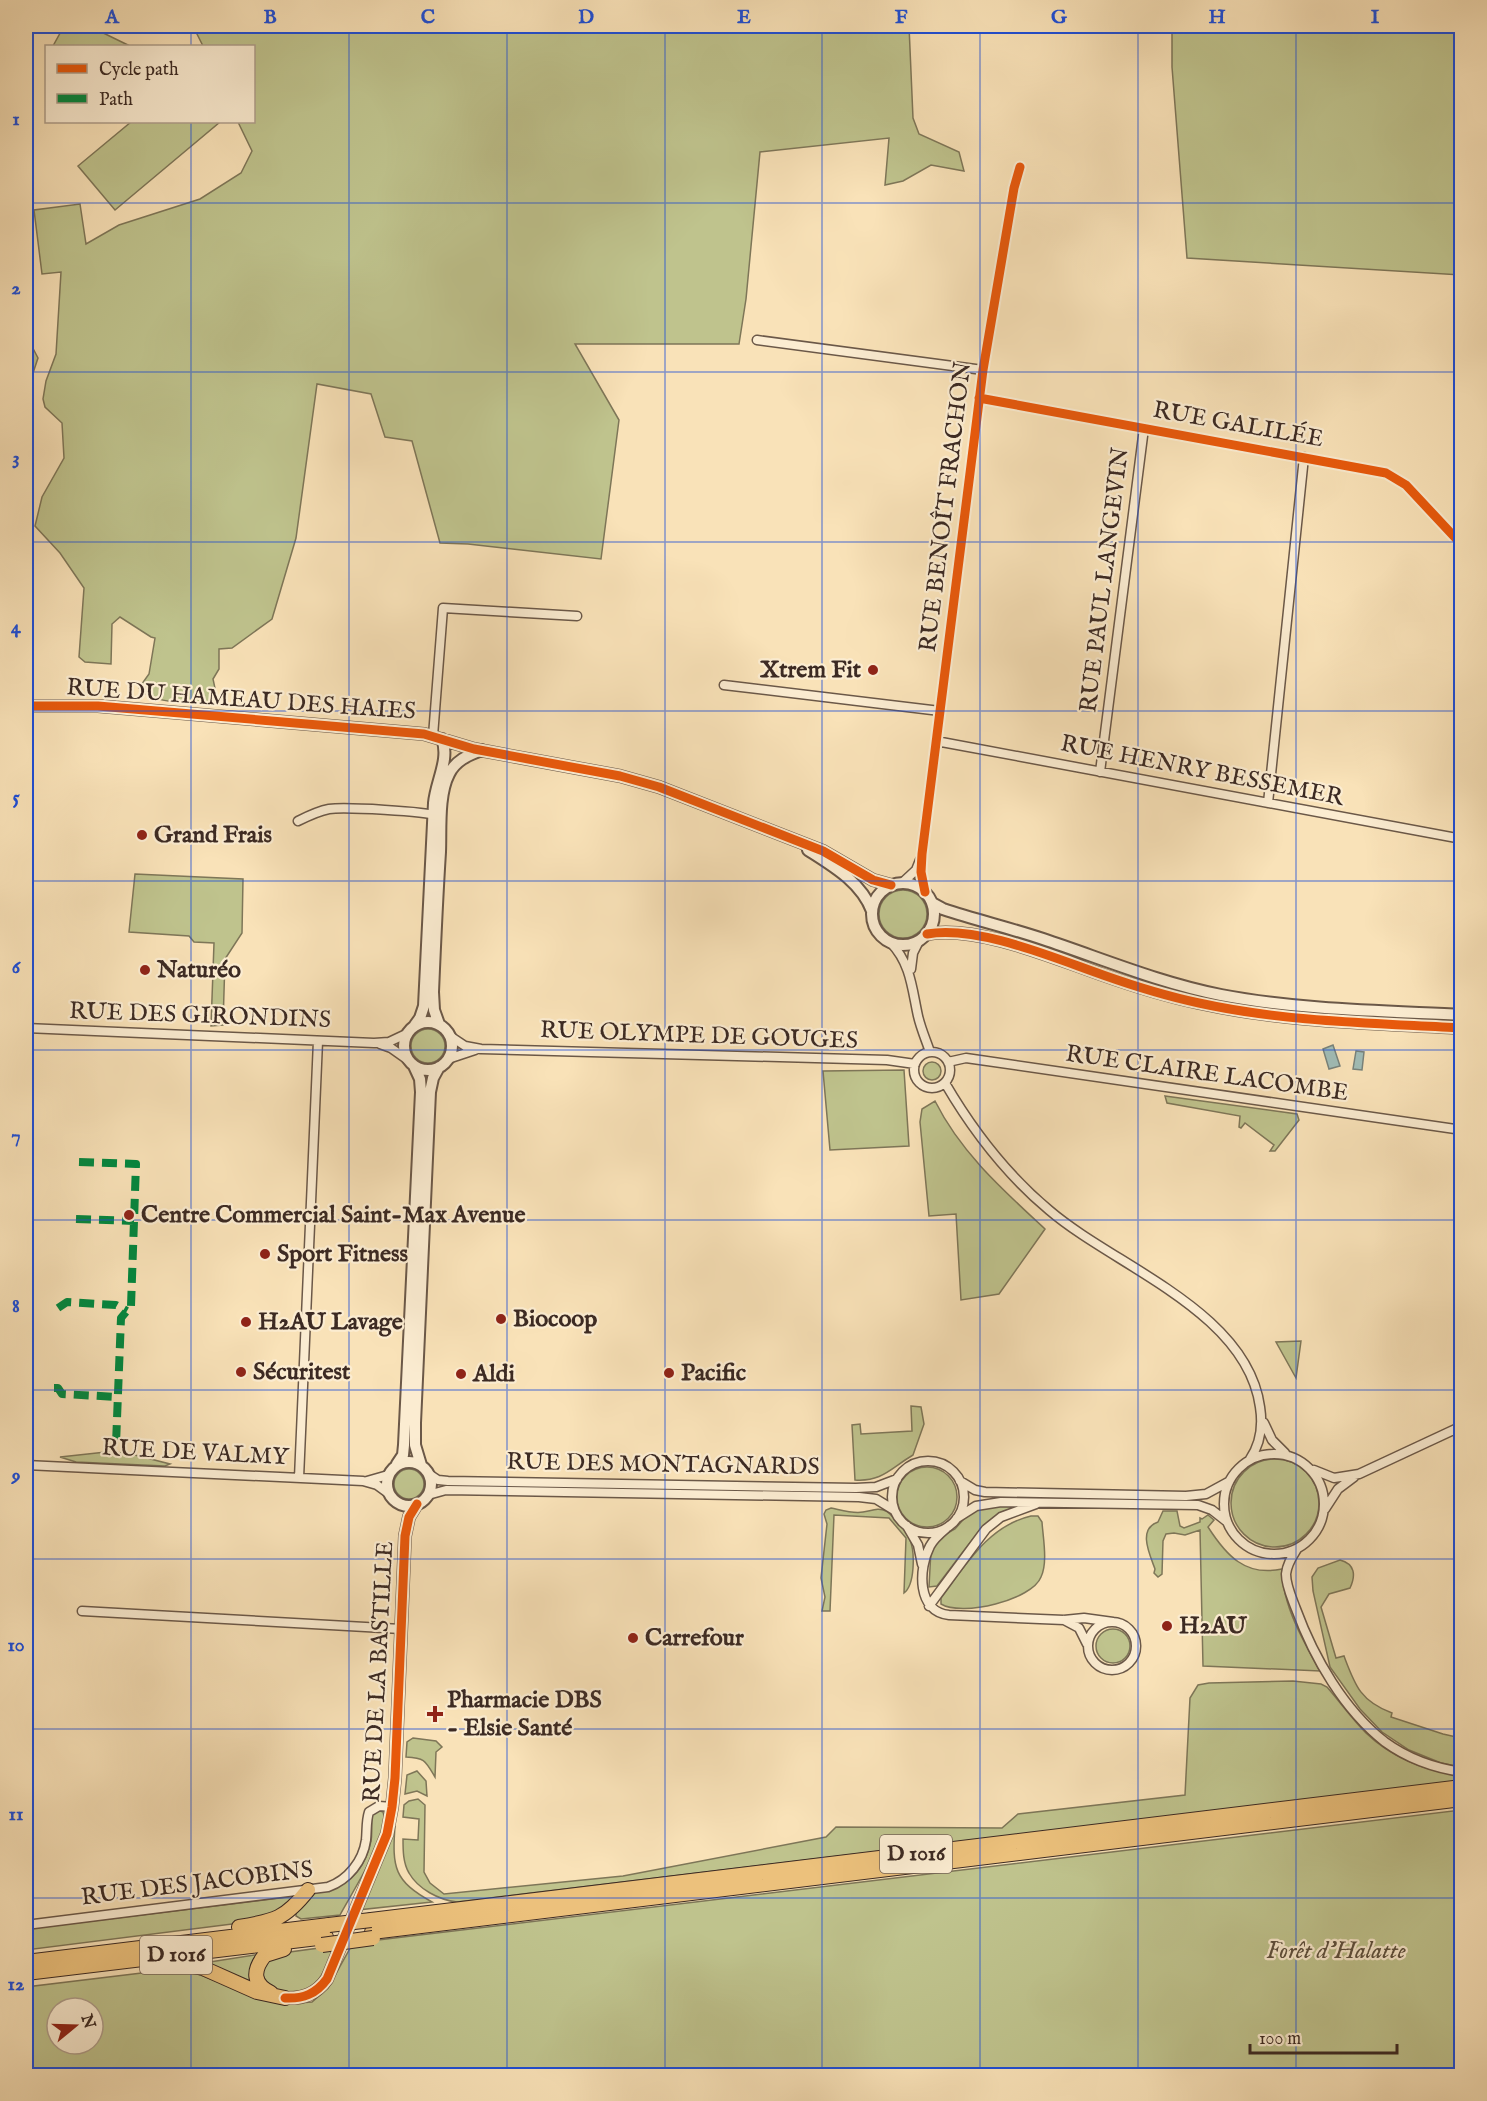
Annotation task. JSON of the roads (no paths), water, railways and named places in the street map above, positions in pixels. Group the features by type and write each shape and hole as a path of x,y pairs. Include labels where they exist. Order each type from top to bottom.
{"highway":[{"name":"D 1016","path":"26,1973 326,1936 1461,1787"},
{"name":"D 1016","path":"372,1930 420,1926 1461,1798"},
{"path":"180,1943 226,1929 275,1919 294,1907 308,1890"},
{"path":"285,1998 266,1990 257,1978 257,1969 268,1953 326,1936 372,1930"},
{"name":"D 1016","path":"26,1962 180,1943 326,1936"},
{"path":"149,1958 203,1968 252,1990 285,1998"}],"street":[{"name":"RUE BENOÎT FRACHON","path":"926,892 921,872 922,854 982,370 1014,188 1020,167"},
{"path":"757,340 982,370"},
{"name":"RUE GALILÉE","path":"979,398 1380,471 1397,478 1411,490 1461,545"},
{"name":"RUE PAUL LANGEVIN","path":"1100,772 1144,428"},
{"path":"1268,803 1304,457"},
{"path":"482,750 463,758 449,773 437,818 424,1006 420,1018 406,1034 403,1049 420,1083 420,1103 404,1451 388,1474 386,1485 392,1497 406,1506 417,1504 428,1495 431,1485 429,1474 421,1465 415,1445 430,1092 433,1078 439,1067 448,1059 452,1047 450,1036 439,1024 433,998 437,818 436,785 445,758 445,748 438,738 443,608 577,616"},
{"path":"724,685 940,711"},
{"name":"RUE DU HAMEAU DES HAIES","path":"27,706 108,707 414,732 482,750 645,782 823,851 873,880 891,885"},
{"name":"RUE HENRY BESSEMER","path":"936,741 1461,839"},
{"path":"298,821 317,812 334,809 437,818"},
{"name":"RUE DU HAMEAU DES HAIES","path":"794,841 844,874 863,894 872,911"},
{"name":"RUE BENOÎT FRACHON","path":"902,883 915,870 922,854"},
{"path":"911,976 912,957 934,918 932,903 926,892 916,885 902,883 891,885 879,894 872,911 873,923 877,931 904,959 911,976 919,1018 930,1052"},
{"path":"932,903 951,912 1040,938 1121,968 1196,990 1280,1003 1461,1015"},
{"path":"891,943 905,945 923,938 959,934 1007,942 1147,990 1233,1010 1300,1018 1461,1028"},
{"path":"415,1025 428,1021 439,1024"},
{"name":"RUE DES GIRONDINS","path":"26,1028 374,1043 389,1042 406,1034"},
{"name":"RUE OLYMPE DE GOUGES","path":"450,1036 465,1046 481,1049 893,1061 915,1064"},
{"path":"299,1478 318,1041"},
{"name":"RUE DES GIRONDINS","path":"374,1043 391,1048 411,1063"},
{"name":"RUE OLYMPE DE GOUGES","path":"448,1059 481,1049"},
{"path":"930,1052 939,1054 948,1062 950,1073 945,1083 934,1088 923,1086 915,1076 915,1064 922,1055 930,1052"},
{"name":"RUE CLAIRE LACOMBE","path":"948,1062 966,1058 1461,1130"},
{"path":"411,1063 428,1070 439,1067"},
{"path":"945,1083 964,1115 988,1148 1010,1174 1042,1204 1080,1234 1170,1290 1216,1328 1236,1352 1250,1376 1258,1395 1262,1417 1272,1440 1288,1455 1323,1475 1334,1478 1359,1474"},
{"path":"1250,1459 1260,1440 1262,1417"},
{"path":"1461,1443 1459,1428 1359,1474 1338,1489 1315,1533 1298,1548 1288,1565 1287,1582 1310,1641 1336,1686 1368,1726 1392,1746 1416,1760 1461,1772"},
{"path":"1227,1521 1224,1503 1229,1481 1238,1468 1250,1459 1269,1454 1288,1455"},
{"path":"397,1464 411,1461 421,1465"},
{"path":"1064,1620 1080,1628 1093,1660 1104,1669 1119,1669 1129,1664 1136,1651 1134,1636 1125,1625 1084,1618 1064,1620 949,1615 936,1612 929,1606 923,1593 923,1570 918,1545 894,1510 892,1494 897,1479 911,1465 930,1461 944,1465 960,1481 975,1490 985,1492 1193,1496 1211,1492 1229,1481"},
{"name":"RUE DE VALMY","path":"26,1465 363,1481 377,1485 392,1497"},
{"path":"1308,1467 1321,1486 1324,1513"},
{"name":"RUE DE VALMY","path":"363,1481 388,1474"},
{"name":"RUE DES MONTAGNARDS","path":"429,1474 438,1480 448,1481 850,1488 876,1487 897,1479"},
{"path":"957,1518 963,1500 960,1481"},
{"name":"RUE DES MONTAGNARDS","path":"428,1495 439,1490 461,1490 860,1497 876,1499 894,1510"},
{"name":"RUE DE LA BASTILLE","path":"392,1497 401,1512 405,1536"},
{"path":"923,1570 929,1548 936,1537 971,1508 987,1502 1202,1506 1217,1512 1227,1521 1237,1538 1257,1551 1280,1554 1298,1548"},
{"path":"929,1606 986,1529 1002,1517 1039,1502"},
{"name":"RUE DE LA BASTILLE","path":"285,1998 306,1996 321,1986 330,1973 354,1909 384,1841 396,1778 405,1536 409,1517 417,1504"},
{"path":"907,1526 930,1533 949,1526"},
{"path":"82,1611 401,1629"},
{"path":"1088,1647 1089,1638 1096,1628 1104,1623 1113,1622"},
{"name":"RUE DES JACOBINS","path":"26,1924 308,1890 333,1885 350,1873 363,1853 369,1812 379,1806 392,1807"}],"water":[{"path":"1333,1045 1340,1066 1329,1069 1323,1049"},
{"path":"1356,1051 1364,1052 1362,1070 1353,1069"}],"place":[{"name":"Xtrem Fit","path":"873,670"},
{"name":"Grand Frais","path":"142,835"},
{"name":"Naturéo","path":"145,970"},
{"name":"Centre Commercial Saint-Max Avenue","path":"129,1215"},
{"name":"Sport Fitness","path":"265,1254"},
{"name":"Biocoop","path":"501,1319"},
{"name":"H2AU Lavage","path":"246,1322"},
{"name":"Sécuritest","path":"241,1372"},
{"name":"Pacific","path":"669,1373"},
{"name":"Aldi","path":"461,1374"},
{"name":"H2AU","path":"1167,1626"},
{"name":"Carrefour","path":"633,1638"},
{"name":"Pharmacie DBS - Elsie Santé","path":"435,1714"}],"park label":[{"name":"Forêt d'Halatte","path":"1336,1951"}]}
